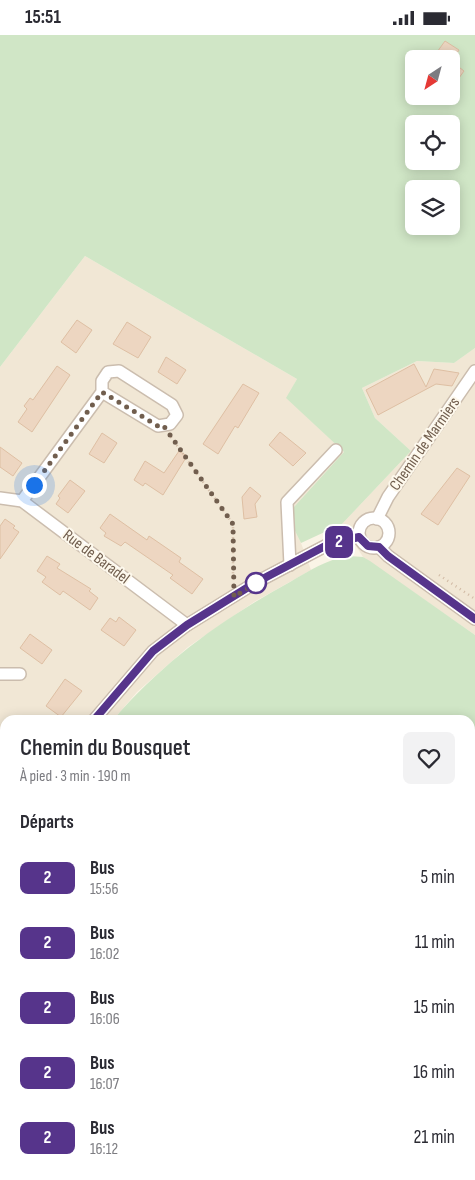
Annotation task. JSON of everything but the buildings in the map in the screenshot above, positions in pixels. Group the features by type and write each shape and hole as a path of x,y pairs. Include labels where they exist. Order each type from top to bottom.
{"street":[{"path":"22,501 102,392 102,381 108,372 119,371 172,405 177,415 170,424 158,426 102,392"},
{"name":"Chemin de Marmiers","path":"377,519 388,497 475,371"},
{"path":"290,565 287,502 336,450"},
{"name":"Rue de Baradel","path":"0,498 22,501 187,625"},
{"path":"359,537 360,527 363,523 377,519 382,521 388,529 387,539 379,547"},
{"path":"98,715 153,651 187,625 329,544 359,537"},
{"path":"359,537 368,546 379,547 388,556 475,619"},
{"path":"0,673 20,674"}],"path":[{"path":"163,425 233,524 234,597"}],"shaded area":[{"path":"85,256 297,379 287,398 344,452 293,508 293,527 311,570 254,602 188,647 137,692 117,715 0,715 0,367"},
{"path":"475,348 475,635 363,557 342,524 411,451 375,418 362,388 417,361 454,363"}],"green space":[{"path":"0,35 475,35 475,348 454,363 417,361 362,388 375,418 411,451 342,524 301,543 293,527 293,508 344,452 286,398 297,379 85,256 0,367"},
{"path":"349,556 363,557 370,561 475,635 475,715 118,715 153,678 217,627 265,596 311,570"}],"bus line":[{"name":"2","path":"98,715 153,651 187,625 255,583 329,544 359,537 362,543 368,546 379,547 388,556 475,619"}],"route":[{"path":"34,485 102,392 158,426 163,425 233,524 234,597 256,583"}]}
